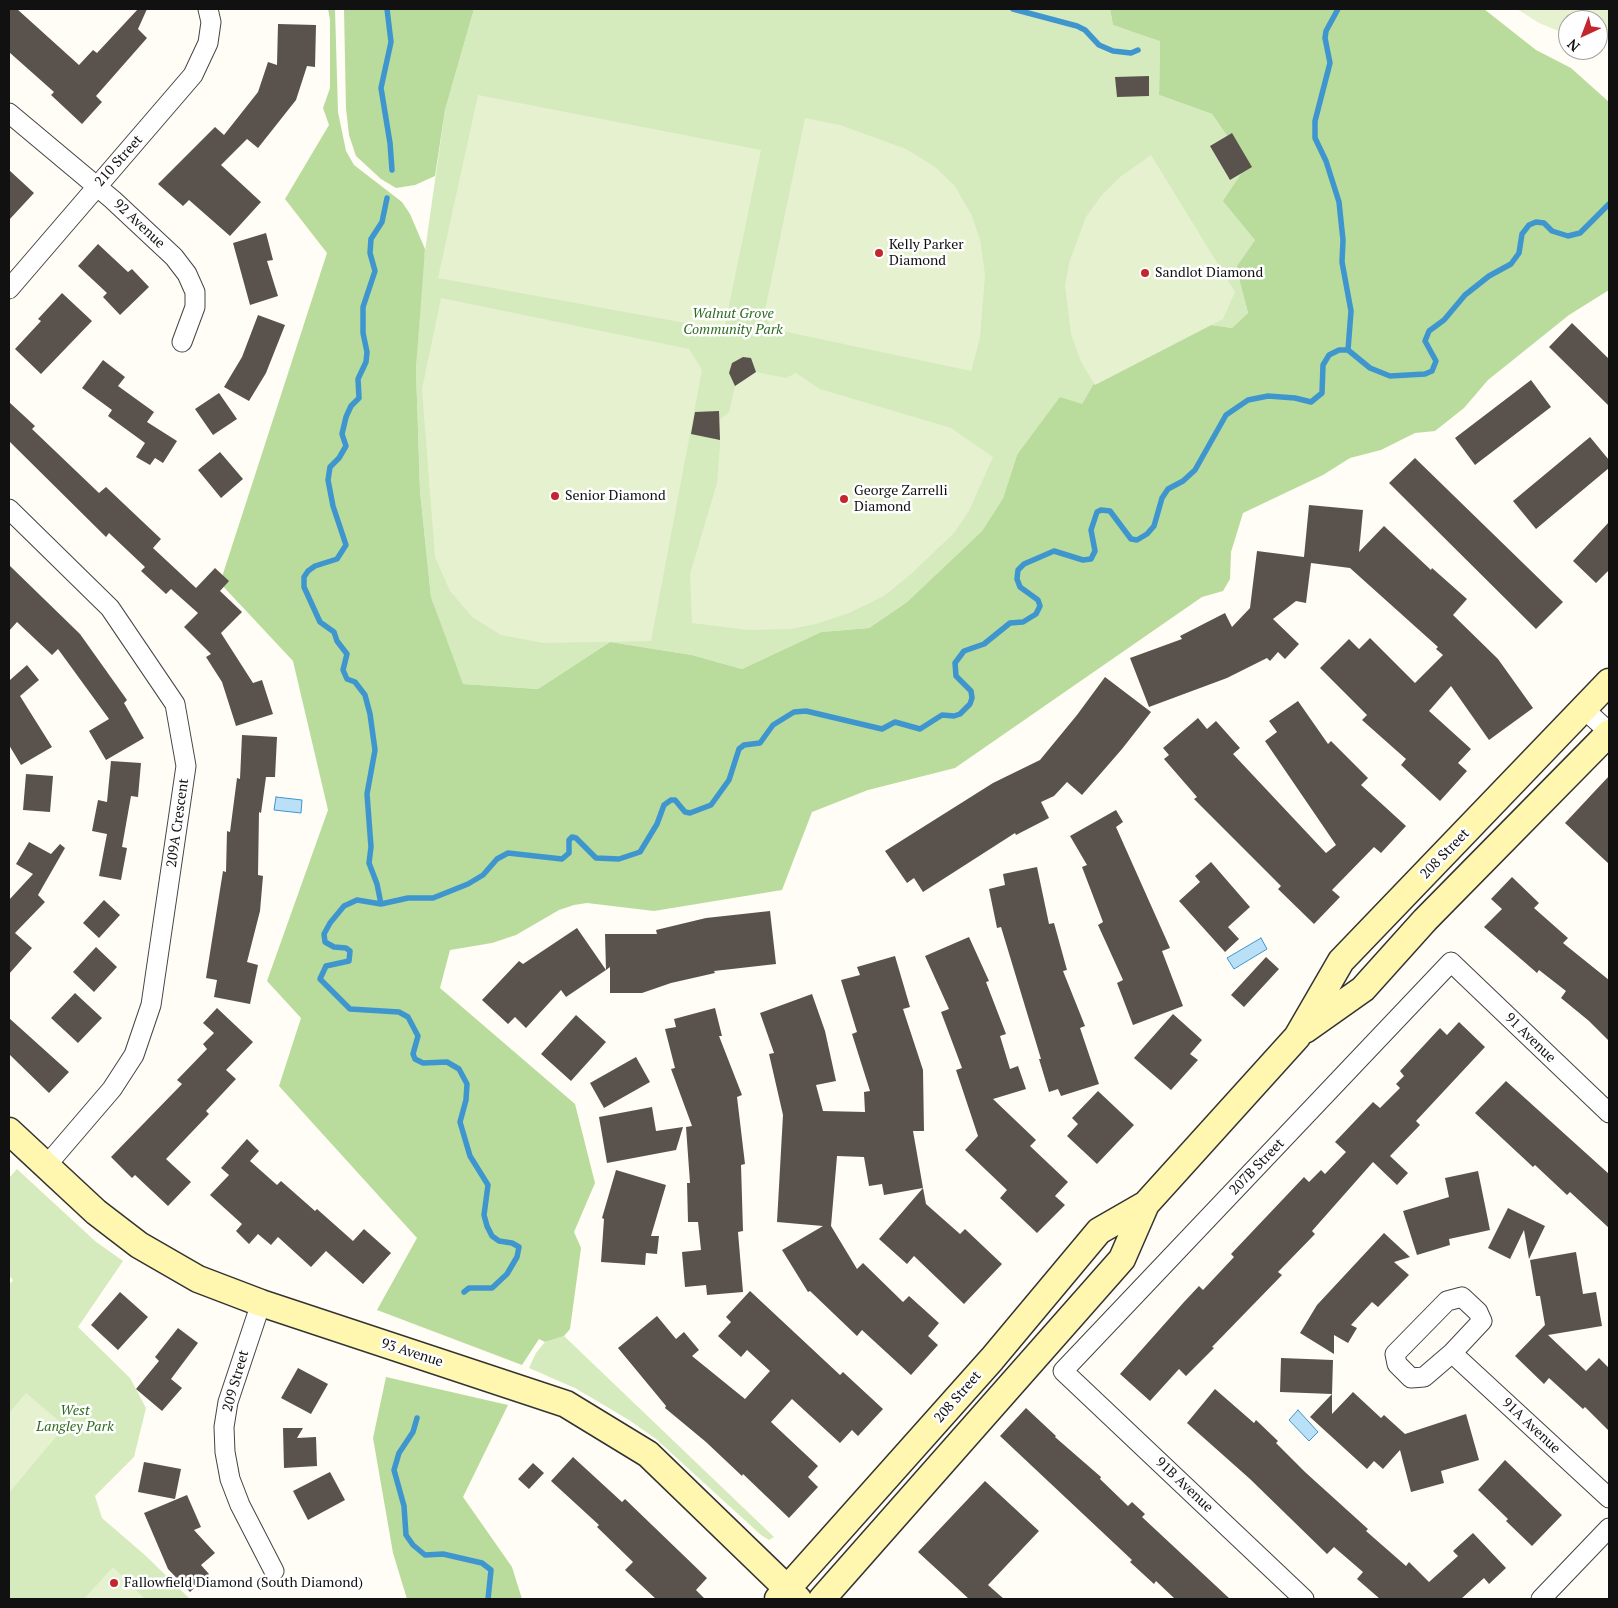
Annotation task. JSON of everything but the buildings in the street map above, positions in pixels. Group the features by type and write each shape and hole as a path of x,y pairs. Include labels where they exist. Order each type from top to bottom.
{"main road":[{"name":"208 Street","path":"822,1599 1122,1259 1146,1204 1296,1036 1341,961 1609,682"},
{"name":"208 Street","path":"1296,1036 1363,989 1425,920 1609,733"},
{"name":"93 Avenue","path":"9,1131 96,1212 139,1245 198,1279 261,1303 566,1404 648,1454 788,1596"},
{"name":"208 Street","path":"788,1596 1099,1231 1146,1204"}],"street":[{"name":"210 Street","path":"9,289 193,75 208,43 209,15"},
{"name":"92 Avenue","path":"9,113 97,186 174,257 187,274 195,292 195,308 182,342"},
{"name":"209A Crescent","path":"9,509 110,608 175,704 186,766 151,1005 134,1055 112,1089 46,1166"},
{"path":"1584,709 1609,733"},
{"name":"91 Avenue","path":"1451,962 1609,1113"},
{"name":"207B Street","path":"1063,1371 1451,962"},
{"path":"1462,1297 1478,1312 1482,1321 1452,1353 1424,1377 1411,1378 1397,1364 1395,1354 1447,1301 1462,1297"},
{"name":"209 Street","path":"261,1303 228,1402 224,1426 230,1479 240,1505 274,1571"},
{"name":"91A Avenue","path":"1452,1353 1609,1498"},
{"name":"91B Avenue","path":"1063,1371 1304,1599"},
{"path":"1541,1599 1609,1528"}],"green space":[{"path":"328,9 335,9 338,112 346,151 354,165 402,202 410,214 425,249 416,369 420,491 431,597 463,684 538,689 610,642 692,655 742,669 821,632 869,628 907,602 982,531 1003,498 1017,455 1060,397 1082,404 1110,355 1204,324 1232,328 1248,313 1236,267 1255,240 1223,201 1247,165 1212,114 1159,95 1160,41 1113,25 1110,9 1484,9 1536,50 1571,68 1609,102 1609,290 1569,315 1488,380 1464,408 1435,431 1415,433 1381,450 1350,458 1323,475 1243,513 1231,552 1230,579 1223,591 1202,597 955,768 868,790 812,812 782,890 654,911 587,903 574,905 559,910 516,935 492,943 450,950 440,988 575,1104 595,1183 574,1232 581,1248 570,1329 564,1336 545,1342 539,1339 522,1365 377,1310 417,1238 279,1086 301,1018 267,981 328,810 293,661 220,583 327,253 285,199 329,125 323,108 330,88 330,20"},
{"path":"344,9 474,9 445,110 435,176 415,185 396,188 381,179 356,156 349,135 346,108"},
{"name":"Walnut Grove Community Park","path":"474,9 1110,9 1113,25 1160,40 1159,95 1212,114 1247,165 1255,240 1236,267 1248,313 1232,328 1204,324 1110,355 1082,404 1017,455 1003,498 982,531 907,602 869,628 821,632 742,669 692,655 610,642 538,689 462,684 431,597 420,491 416,369 423,265 445,110"},
{"path":"1517,9 1609,9 1609,39 1608,10 1558,10 1558,31 1539,23"},
{"path":"478,95 761,150 724,330 438,278"},
{"name":"Kelly Parker Diamond","path":"805,118 840,125 906,149 935,167 954,185 971,214 980,239 985,275 980,338 971,371 773,329 764,315"},
{"name":"Sandlot Diamond","path":"1151,155 1235,292 1223,319 1095,385 1081,362 1071,334 1065,285 1070,260 1086,217 1101,196 1120,177"},
{"name":"Senior Diamond","path":"441,298 689,349 702,370 651,641 543,643 501,635 472,617 450,591 435,557 422,389"},
{"name":"George Zarrelli Diamond","path":"756,372 786,378 796,373 820,389 951,428 993,457 969,511 954,533 911,574 884,596 849,613 816,624 790,629 749,630 692,623 690,574 717,483 720,446 719,420 729,412 735,386"},
{"name":"West Langley Park","path":"17,1169 95,1241 123,1261 78,1327 130,1378 146,1408 134,1457 95,1496 102,1518 146,1556 190,1599 9,1599 9,1285 13,1280 9,1276 9,1178"},
{"path":"564,1336 774,1537 769,1540 761,1535 656,1439 629,1420 575,1388 529,1368 536,1353 545,1342"},
{"path":"386,1377 508,1405 463,1497 512,1567 522,1599 407,1599 393,1553 373,1438"},
{"path":"26,1393 65,1426 9,1493 9,1413"},
{"name":"Fallowfield Diamond (South Diamond)","path":"113,1567 145,1599 84,1599"}],"water":[{"path":"276,797 302,800 301,813 274,810"},
{"path":"1261,938 1267,949 1234,969 1227,958"},
{"path":"1298,1410 1318,1432 1309,1441 1289,1420"}],"waterway":[{"path":"387,9 391,42 381,88 390,143 392,170"},
{"path":"1013,9 1077,26 1085,30 1099,45 1113,51 1131,53 1138,50"},
{"path":"1338,9 1326,31 1325,38 1330,63 1315,121 1315,138 1326,161 1339,202 1343,240 1342,262 1351,311 1348,350"},
{"path":"381,904 377,884 369,863 371,847 367,794 375,750 370,714 365,695 355,682 347,679 343,670 347,654 337,641 334,632 320,622 304,587 304,577 315,566 337,559 346,545 333,506 328,480 330,467 339,458 346,446 342,434 346,417 351,406 359,398 358,379 366,362 367,352 363,333 363,307 375,271 370,253 371,239 382,222 387,198"},
{"path":"464,1292 469,1288 492,1288 507,1274 517,1257 519,1247 512,1243 499,1241 492,1236 487,1226 484,1215 488,1185 470,1156 460,1122 466,1100 467,1084 459,1069 447,1062 423,1063 415,1059 413,1054 418,1036 408,1017 399,1012 350,1009 320,979 326,966 349,961 350,951 346,948 334,947 325,942 324,934 330,923 344,906 357,900 381,904 408,898 433,898 468,884 483,875 497,859 508,853 562,859 569,853 569,840 572,837 576,838 596,858 619,859 640,852 657,824 664,805 671,800 675,800 685,812 690,813 711,805 729,780 739,749 744,745 760,743 773,725 794,712 806,711 882,729 895,722 920,729 942,715 954,716 960,714 970,704 972,698 971,691 956,676 955,663 964,651 984,644 1010,623 1023,622 1036,614 1040,606 1038,600 1020,587 1017,579 1018,570 1024,564 1054,551 1083,560 1091,559 1095,551 1091,530 1097,512 1101,510 1110,511 1131,539 1137,540 1147,534 1154,526 1162,498 1168,489 1183,481 1195,470 1226,415 1248,400 1268,396 1295,398 1311,402 1322,393 1323,365 1329,355 1339,350 1348,350 1370,368 1390,376 1425,374 1432,371 1436,361 1425,341 1429,331 1444,320 1465,295 1489,276 1511,264 1519,253 1522,234 1529,225 1536,222 1544,223 1552,231 1568,236 1580,233 1609,204"},
{"path":"417,1418 413,1432 399,1453 394,1470 404,1506 406,1535 413,1545 425,1555 443,1554 482,1563 491,1570 488,1599"}],"place":[{"name":"Kelly Parker Diamond","path":"879,253"},
{"name":"Sandlot Diamond","path":"1145,273"},
{"name":"Senior Diamond","path":"555,496"},
{"name":"George Zarrelli Diamond","path":"844,499"},
{"name":"Fallowfield Diamond (South Diamond)","path":"114,1583"}]}
